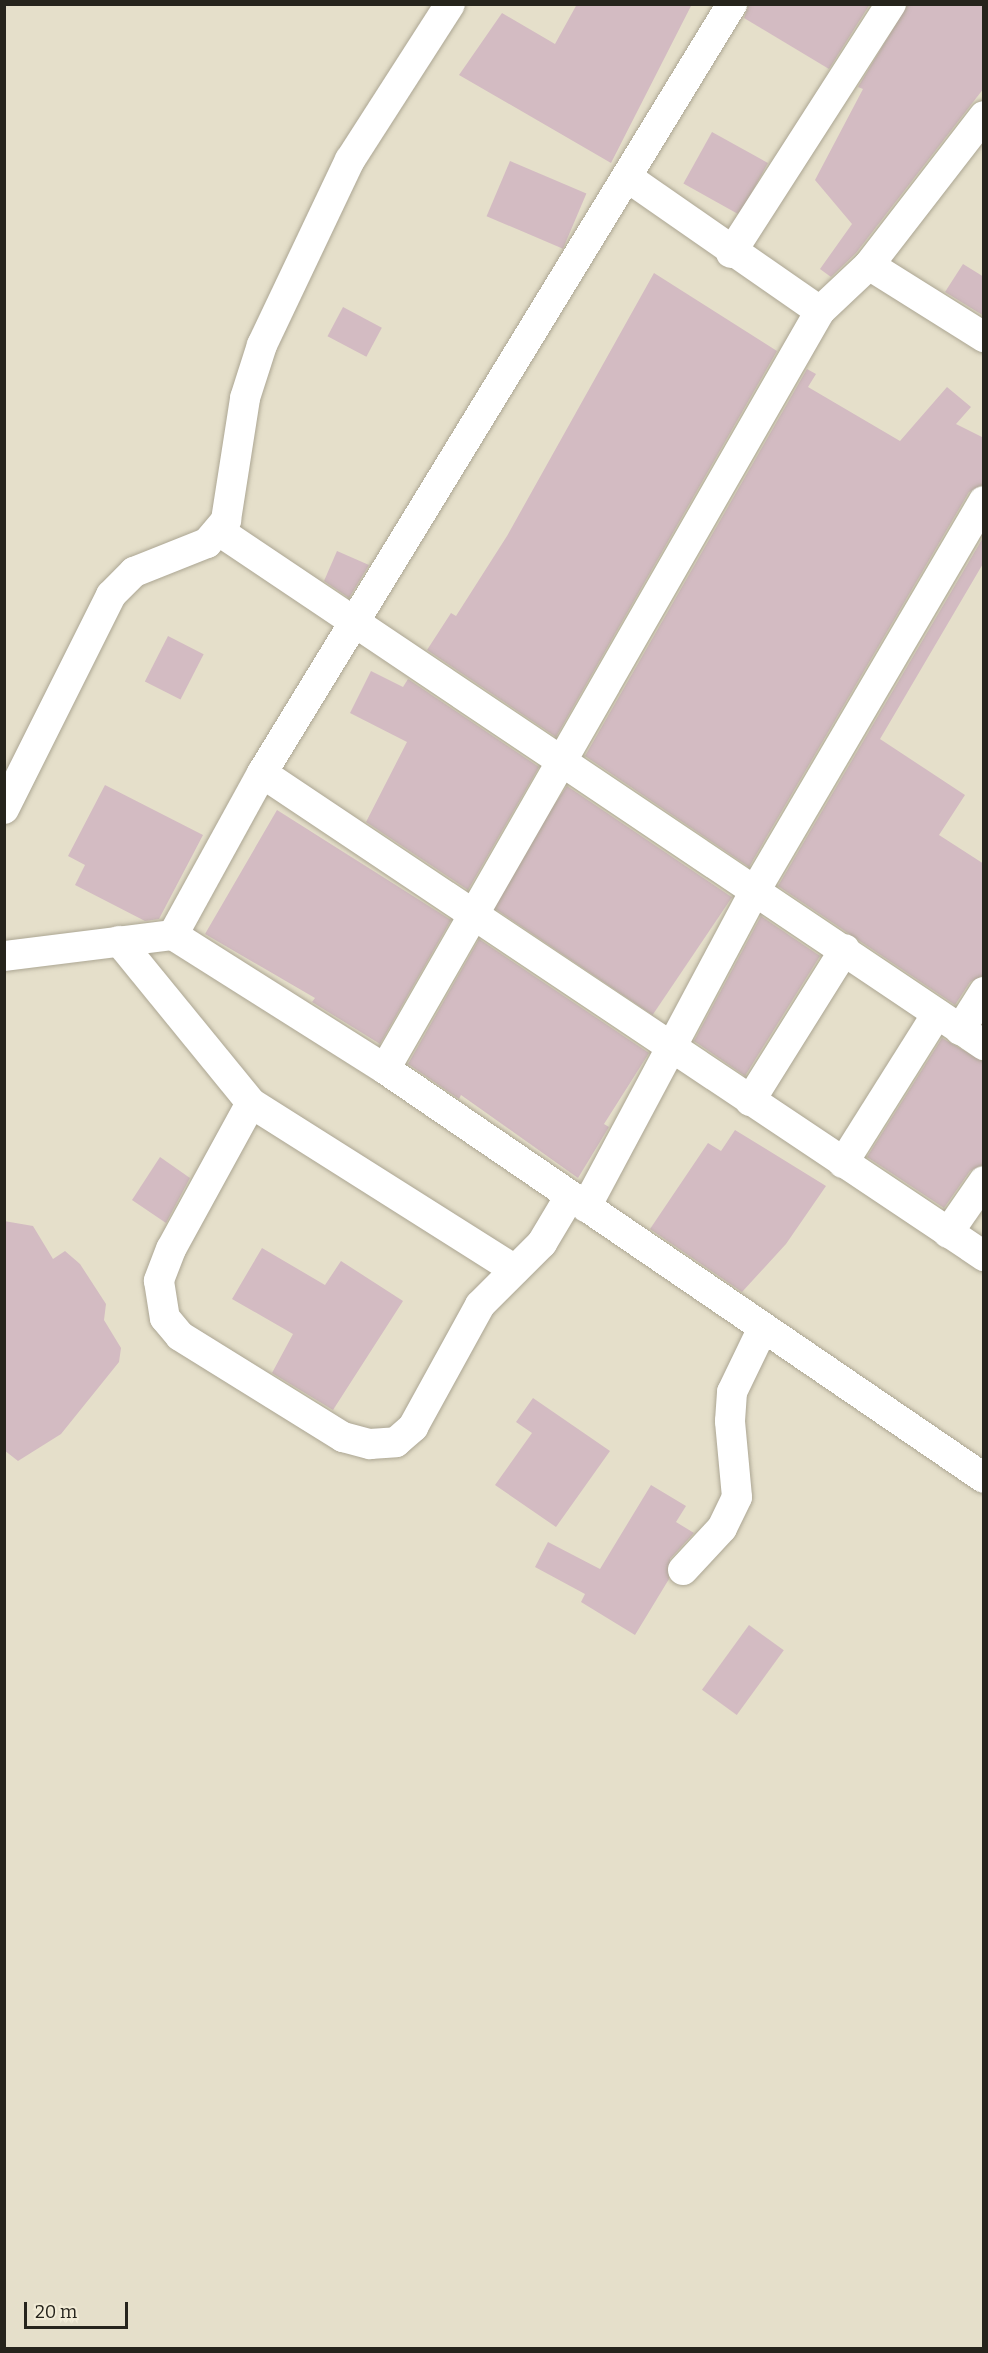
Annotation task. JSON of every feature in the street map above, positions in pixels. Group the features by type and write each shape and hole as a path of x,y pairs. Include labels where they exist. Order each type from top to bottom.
{"street":[{"path":"4,809 111,595 134,572 207,543 219,531 233,493 245,398 262,345 350,160 450,4"},
{"path":"173,935 262,773 732,4"},
{"path":"731,253 891,4"},
{"path":"385,1069 820,311 869,265 984,116"},
{"path":"627,177 731,253 820,311"},
{"path":"869,265 984,337"},
{"path":"251,1103 171,1249 159,1281 165,1318 180,1336 343,1437 370,1444 396,1442 413,1427 480,1305 542,1243 578,1201 672,1049 755,891 984,501"},
{"path":"219,531 356,620 755,891 845,949 960,1030"},
{"path":"262,773 984,1256"},
{"path":"4,956 173,935 385,1069 984,1478"},
{"path":"119,941 251,1103 515,1270"},
{"path":"750,1101 845,949"},
{"path":"843,1163 960,1030 984,992"},
{"path":"948,1233 984,1180"},
{"path":"683,1570 722,1528 737,1497 730,1421 732,1392 763,1328"}],"building":[{"path":"577,4 692,4 611,163 459,75 502,13 555,44"},
{"path":"749,4 870,4 829,69 744,18"},
{"path":"908,4 984,4 984,88 856,253 831,277 820,269 852,224 815,180 863,89 858,87"},
{"path":"712,132 768,163 739,215 683,184"},
{"path":"510,161 586,193 563,249 487,216"},
{"path":"963,264 984,277 984,316 945,292"},
{"path":"654,273 777,351 556,737 427,650 451,613 456,616 507,536"},
{"path":"343,307 382,328 366,357 328,336"},
{"path":"807,369 816,374 808,387 900,441 947,387 971,407 956,424 984,438 984,484 969,492 749,867 585,756"},
{"path":"984,536 984,562 880,739 965,795 939,835 984,864 984,975 970,982 955,1005 778,886"},
{"path":"337,551 369,565 349,598 324,581"},
{"path":"168,636 204,654 180,700 145,681"},
{"path":"371,671 403,687 408,679 539,767 468,890 366,822 407,742 350,713"},
{"path":"105,785 203,835 159,919 145,921 75,885 85,865 68,856"},
{"path":"567,786 732,897 653,1015 488,904"},
{"path":"277,810 451,920 380,1044 312,1002 315,998 205,934"},
{"path":"761,916 820,956 745,1076 694,1041"},
{"path":"479,939 649,1053 604,1124 609,1127 578,1178 461,1095 459,1099 408,1064"},
{"path":"942,1038 984,1062 984,1164 970,1171 944,1208 867,1157"},
{"path":"735,1130 826,1186 786,1244 742,1292 650,1229 708,1143 721,1151"},
{"path":"160,1157 190,1178 166,1223 132,1200"},
{"path":"4,1221 33,1226 53,1259 65,1251 80,1264 106,1304 104,1320 121,1348 119,1362 61,1434 18,1461 4,1450"},
{"path":"262,1248 325,1285 341,1261 403,1301 333,1410 272,1373 293,1334 232,1299"},
{"path":"533,1398 610,1451 556,1527 495,1485 532,1433 516,1422"},
{"path":"651,1485 686,1506 676,1522 694,1533 670,1559 669,1579 635,1635 581,1602 585,1594 535,1567 548,1542 600,1569"},
{"path":"749,1625 784,1650 737,1715 702,1690"}]}
